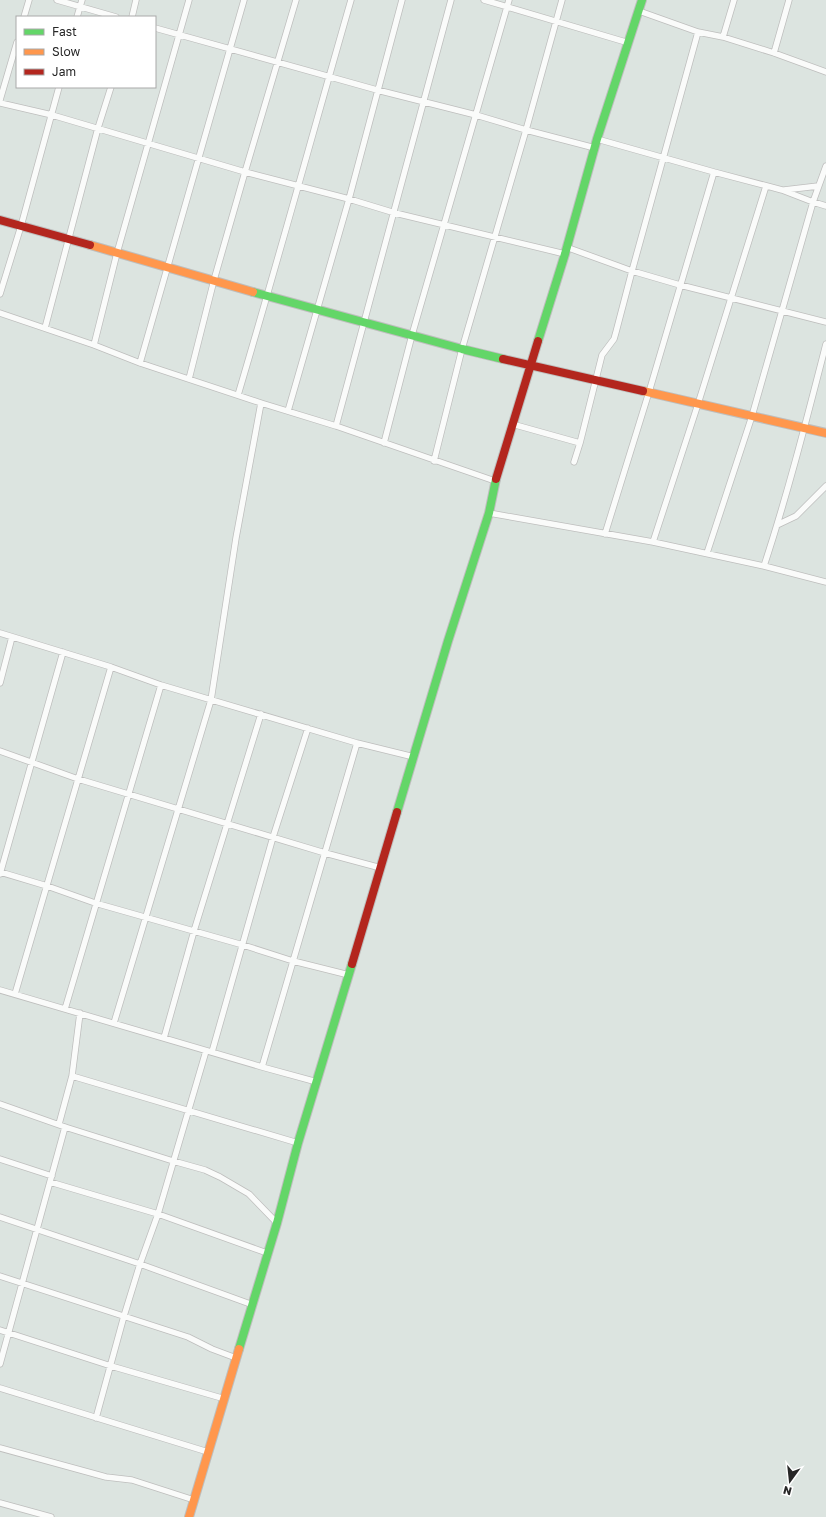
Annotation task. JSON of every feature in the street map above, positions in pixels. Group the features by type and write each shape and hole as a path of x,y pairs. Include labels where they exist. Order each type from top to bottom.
{"street":[{"path":"24,16 30,0"},
{"path":"57,0 112,16"},
{"path":"77,16 82,0"},
{"path":"132,16 136,0"},
{"path":"94,345 117,253 189,0"},
{"path":"140,363 244,0"},
{"path":"189,380 214,280 296,0"},
{"path":"238,395 268,296 351,0"},
{"path":"288,411 316,309 349,199 402,0"},
{"path":"336,426 395,213 451,0"},
{"path":"484,0 556,20 629,43"},
{"path":"384,443 412,335 509,0"},
{"path":"434,460 462,349 526,130 562,0"},
{"path":"189,1517 253,1305 298,1143 448,641 489,513 495,481 529,365 566,250 596,144 642,0"},
{"path":"723,37 734,0"},
{"path":"774,53 789,0"},
{"path":"639,11 698,32 723,37 774,53 826,72"},
{"path":"156,28 377,90 476,115 526,130 663,158 782,190 826,206"},
{"path":"574,462 602,355 614,339 698,32"},
{"path":"16,45 0,101 52,114 200,157 245,172 349,199 395,213 494,237 566,250 680,285 826,322"},
{"path":"0,294 21,226 59,88"},
{"path":"44,328 110,88"},
{"path":"707,553 752,416 813,202 826,166"},
{"path":"605,534 714,172"},
{"path":"653,542 732,298 766,186"},
{"path":"782,190 818,186"},
{"path":"0,220 462,349 826,433"},
{"path":"0,313 94,345 189,380 336,426 495,481"},
{"path":"764,566 805,428 826,344"},
{"path":"114,1023 211,700 236,538 261,403"},
{"path":"512,424 580,443"},
{"path":"777,525 796,516 826,486"},
{"path":"489,513 707,553 826,582"},
{"path":"0,633 211,700 357,743 414,757"},
{"path":"0,683 12,637"},
{"path":"63,652 0,873 47,886 95,903 243,945 293,961 349,975"},
{"path":"15,994 111,667"},
{"path":"65,1009 95,903 161,685"},
{"path":"164,1038 194,931 261,714"},
{"path":"212,1052 273,837 308,728"},
{"path":"262,1067 326,853 357,743"},
{"path":"0,751 78,779 381,868"},
{"path":"0,990 317,1082"},
{"path":"59,1124 72,1076 80,1013"},
{"path":"96,1418 124,1316 140,1264 158,1214 206,1050"},
{"path":"72,1076 298,1143"},
{"path":"0,1104 65,1127 205,1170 244,1190 276,1223"},
{"path":"0,1364 65,1127"},
{"path":"0,1159 51,1179 158,1214 267,1253"},
{"path":"0,1217 140,1264 253,1305"},
{"path":"0,1276 188,1337 212,1349 236,1358"},
{"path":"0,1330 111,1366 225,1399"},
{"path":"0,1388 208,1452"},
{"path":"0,1448 106,1477 132,1480 194,1500"},
{"path":"0,1503 51,1517"}],"traffic: fast":[{"path":"538,341 565,254 597,139 642,0"},
{"path":"253,292 503,359"},
{"path":"397,812 448,641 489,513 496,479"},
{"path":"239,1349 277,1223 298,1143 352,964"}],"traffic: slow":[{"path":"90,245 253,292"},
{"path":"643,391 826,433"},
{"path":"189,1517 239,1349"}],"traffic: jam":[{"path":"0,220 90,245"},
{"path":"496,479 538,341"},
{"path":"503,359 643,391"},
{"path":"352,964 397,812"}]}
